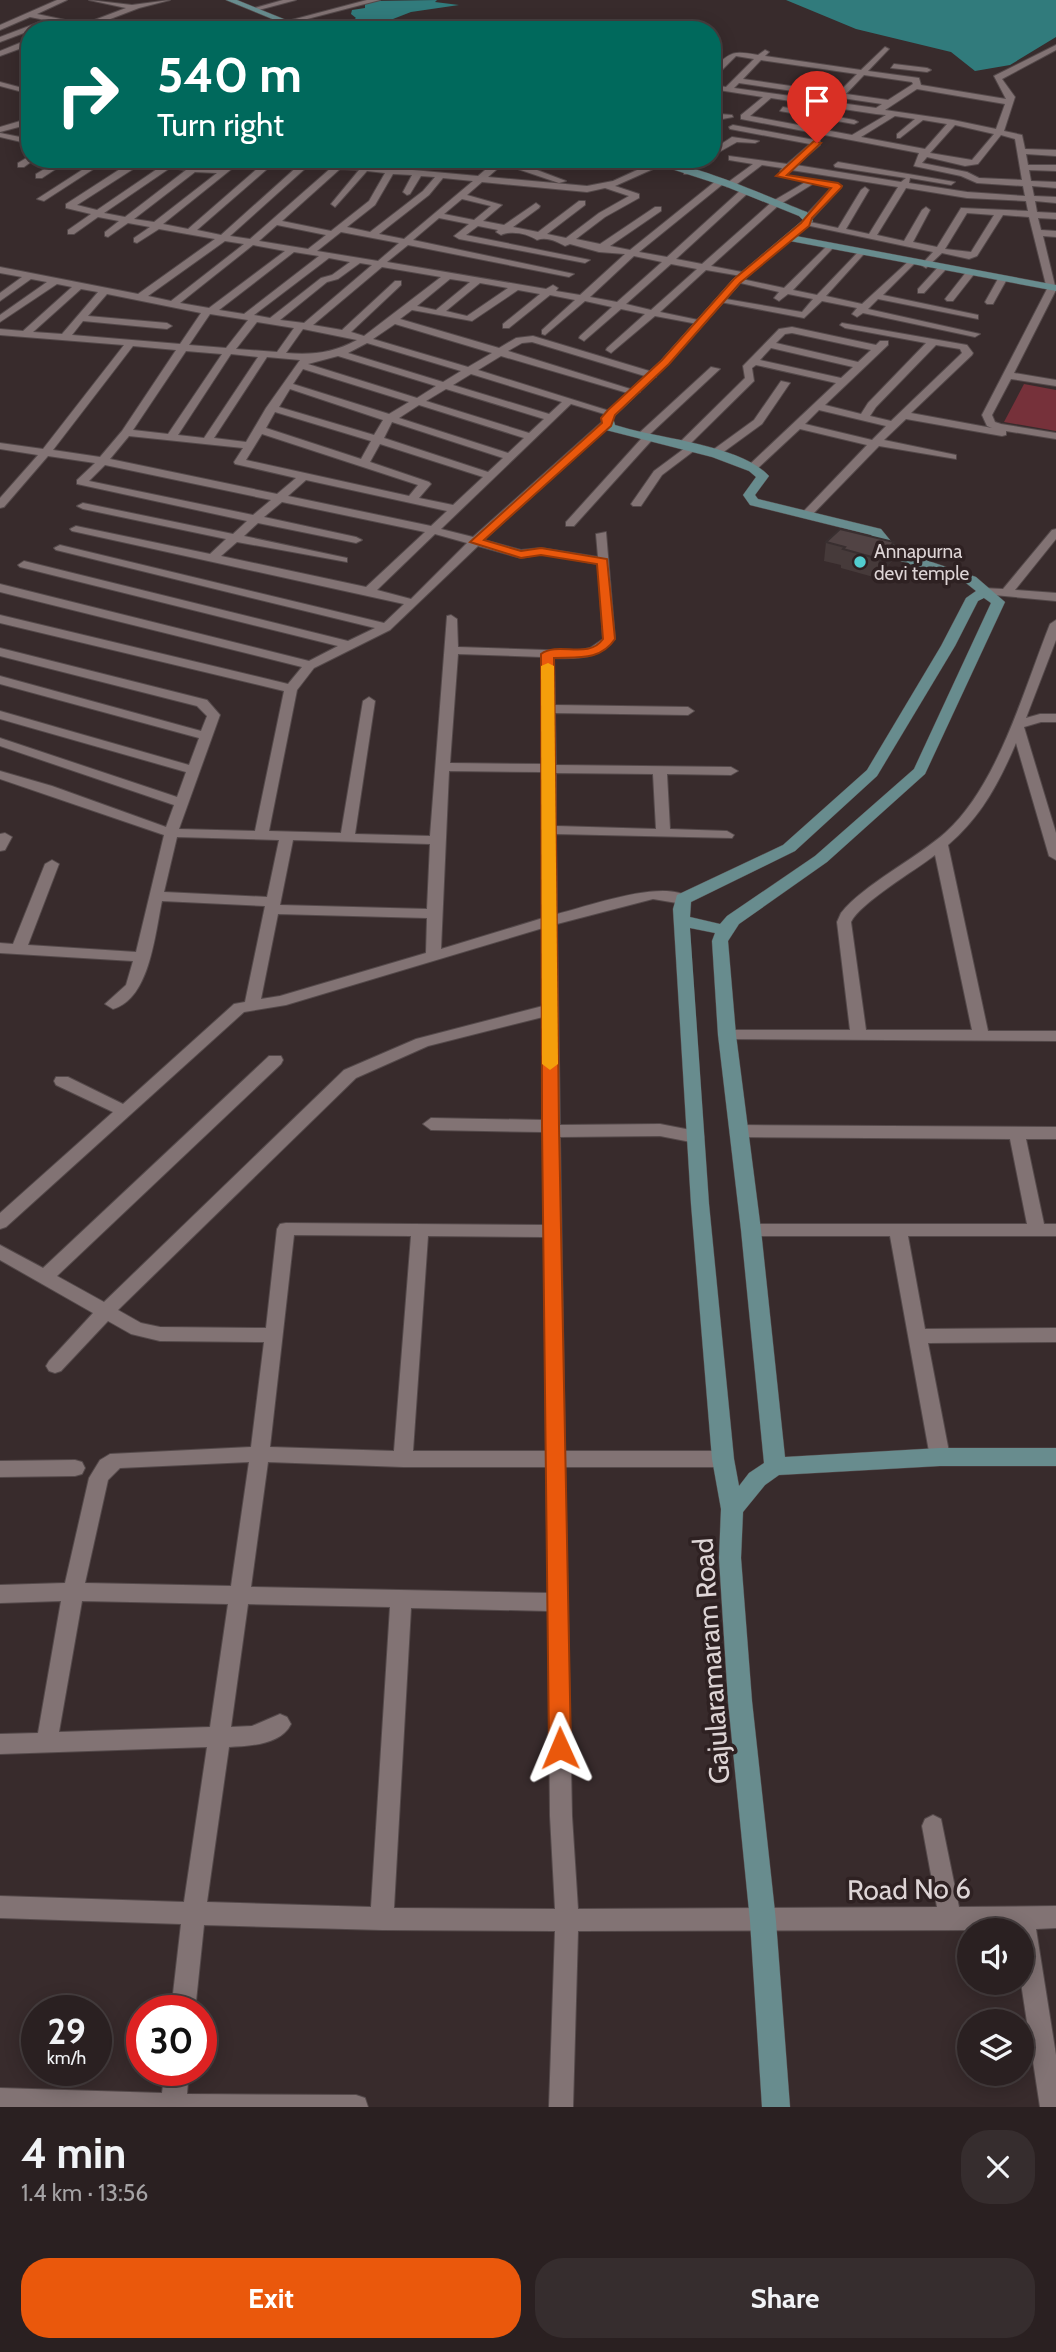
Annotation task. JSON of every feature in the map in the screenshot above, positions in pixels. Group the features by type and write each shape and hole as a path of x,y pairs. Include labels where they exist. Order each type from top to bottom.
{"street":[{"path":"0,28 63,0"},
{"path":"93,0 136,7"},
{"path":"94,21 166,0"},
{"path":"230,0 286,21"},
{"path":"256,9 292,0"},
{"path":"292,21 376,0"},
{"path":"30,15 63,21"},
{"path":"49,21 54,19"},
{"path":"0,21 10,23"},
{"path":"0,40 21,32"},
{"path":"0,54 21,46"},
{"path":"769,96 743,116 972,163 1000,131 1010,102 1010,93 998,80 999,75 1056,47"},
{"path":"727,90 766,51 773,49"},
{"path":"830,105 886,52"},
{"path":"721,65 732,55 760,57 910,78 916,80 915,86"},
{"path":"859,61 928,70"},
{"path":"751,66 856,79"},
{"path":"721,73 890,103"},
{"path":"740,77 848,87"},
{"path":"0,83 21,89"},
{"path":"836,135 915,86 1010,102"},
{"path":"721,89 953,122 1021,138 1033,215 1053,287 1010,376 987,415 988,420 999,427 1056,436"},
{"path":"766,122 794,100"},
{"path":"783,109 854,122"},
{"path":"853,138 892,114"},
{"path":"721,116 730,117"},
{"path":"901,136 920,118"},
{"path":"871,237 923,152 953,122"},
{"path":"0,130 21,124"},
{"path":"766,134 778,124"},
{"path":"733,127 817,143 780,176 876,192"},
{"path":"0,135 21,139"},
{"path":"721,148 735,138 781,146"},
{"path":"862,149 869,141"},
{"path":"1023,151 1056,153"},
{"path":"732,158 901,191 947,203"},
{"path":"798,159 959,183"},
{"path":"545,332 632,253 725,184 760,163"},
{"path":"916,164 964,174 977,180 1056,185"},
{"path":"1025,167 1056,168"},
{"path":"38,176 52,168"},
{"path":"41,199 91,168"},
{"path":"128,168 69,206 156,226 516,286 700,323"},
{"path":"71,232 164,168"},
{"path":"180,168 227,169"},
{"path":"108,234 195,168"},
{"path":"175,241 190,232 263,168"},
{"path":"139,298 223,237 301,168"},
{"path":"173,304 252,242 336,168"},
{"path":"346,168 509,182 537,189 587,189 608,186 640,168"},
{"path":"279,356 304,325 382,264 493,168"},
{"path":"525,168 587,189"},
{"path":"675,168 746,191 776,203 807,221 840,231 969,256 974,254 1000,212"},
{"path":"687,172 693,168"},
{"path":"137,240 227,169"},
{"path":"335,204 364,170"},
{"path":"310,252 372,204 390,172"},
{"path":"407,192 417,175"},
{"path":"372,235 426,193 440,177"},
{"path":"490,202 509,182"},
{"path":"611,350 776,203 812,182"},
{"path":"552,254 602,215 636,196 608,186"},
{"path":"261,835 291,690 310,665 386,627 414,603 475,542 609,418 741,278 807,221 838,186"},
{"path":"840,231 865,190"},
{"path":"584,338 746,191"},
{"path":"887,194 901,191 1056,200"},
{"path":"460,196 498,205 458,236 585,260"},
{"path":"522,248 582,203"},
{"path":"488,242 536,206"},
{"path":"506,326 603,246 658,209"},
{"path":"907,244 926,210"},
{"path":"926,265 940,250 964,210 1056,216"},
{"path":"437,215 704,267 785,291 975,334"},
{"path":"275,222 372,235 569,274"},
{"path":"1037,233 1056,234"},
{"path":"788,239 1053,287"},
{"path":"767,310 829,247"},
{"path":"293,249 210,311 126,433 103,461 81,481 356,540"},
{"path":"720,301 802,316 860,253"},
{"path":"171,437 250,318 327,255"},
{"path":"272,321 324,280 335,277 359,260"},
{"path":"832,338 911,262"},
{"path":"921,290 942,268"},
{"path":"2,271 210,311 344,333 570,400 609,418 617,430 686,446 753,467 763,476 749,498 761,504 876,532 894,554 971,580 998,602 920,771 821,859 733,920 724,930 720,942 727,1035 740,1131 775,1467 822,1462 940,1457 1056,1457"},
{"path":"950,299 971,273"},
{"path":"0,332 310,358 338,353 366,339 449,275"},
{"path":"0,298 29,276"},
{"path":"990,302 1002,279"},
{"path":"438,313 478,280"},
{"path":"0,320 55,281"},
{"path":"344,333 398,283"},
{"path":"24,335 79,286"},
{"path":"409,307 469,319 516,286"},
{"path":"63,339 104,291"},
{"path":"876,296 975,317"},
{"path":"80,318 167,326"},
{"path":"392,320 502,350 635,392"},
{"path":"806,514 968,353 963,347 845,325"},
{"path":"637,503 658,473 752,377 746,370 752,361 786,330 878,348"},
{"path":"753,467 893,334"},
{"path":"364,463 389,419 520,340 533,339 652,375"},
{"path":"864,418 872,405 933,342"},
{"path":"0,505 45,453 130,344"},
{"path":"769,345 859,365"},
{"path":"338,353 551,418"},
{"path":"207,441 264,355"},
{"path":"310,358 300,365 239,457 239,461 455,509"},
{"path":"752,361 842,381"},
{"path":"300,365 532,437"},
{"path":"570,524 645,437 715,369"},
{"path":"1010,376 1056,383"},
{"path":"714,454 758,422 785,383"},
{"path":"287,385 510,457"},
{"path":"369,591 570,400"},
{"path":"816,406 893,425"},
{"path":"271,408 491,476"},
{"path":"904,415 1024,437"},
{"path":"798,425 952,457"},
{"path":"258,429 425,484 411,500"},
{"path":"126,433 247,445"},
{"path":"0,446 103,461 281,496 433,530 521,554 541,551 603,561"},
{"path":"212,558 303,477"},
{"path":"83,506 343,560"},
{"path":"76,529 414,603"},
{"path":"1007,592 1056,532"},
{"path":"452,650 548,654 592,653 603,647 609,639 602,534"},
{"path":"60,548 386,627"},
{"path":"24,565 349,645"},
{"path":"0,589 310,665"},
{"path":"0,1223 239,1008 281,1001 550,921 653,894 683,899 789,848 872,773 948,646 973,598 987,591 1056,597"},
{"path":"0,619 291,690"},
{"path":"433,957 437,840 452,650 451,619"},
{"path":"859,1036 844,922 848,913 940,843 981,802 1017,726 1056,624"},
{"path":"0,652 202,703 214,715 171,833 142,957 132,988 113,1004"},
{"path":"548,654 555,1457 561,1815 567,1920 561,2107"},
{"path":"0,680 206,736"},
{"path":"347,837 369,701"},
{"path":"548,709 688,711"},
{"path":"0,715 193,770"},
{"path":"1017,726 1040,718 1056,718"},
{"path":"1017,726 1056,856"},
{"path":"0,742 183,803"},
{"path":"442,767 731,771"},
{"path":"660,769 663,833"},
{"path":"0,775 171,833 437,840"},
{"path":"550,830 727,835"},
{"path":"252,1005 287,835"},
{"path":"940,843 981,1036"},
{"path":"19,949 52,864"},
{"path":"157,896 273,906 434,914"},
{"path":"683,899 681,909 696,1137 723,1459 732,1509"},
{"path":"683,920 724,930"},
{"path":"0,948 142,957"},
{"path":"55,1366 105,1312 350,1074 374,1060 409,1048 550,1010"},
{"path":"727,1035 1056,1036"},
{"path":"44,1279 275,1060"},
{"path":"62,1082 124,1111"},
{"path":"431,1124 660,1130 696,1137"},
{"path":"740,1131 1056,1133"},
{"path":"1017,1133 1038,1230"},
{"path":"185,1995 194,1913 260,1454 286,1229 552,1231"},
{"path":"403,1459 420,1229"},
{"path":"751,1230 1056,1230"},
{"path":"898,1231 940,1457"},
{"path":"0,1252 137,1329 160,1334 272,1335"},
{"path":"917,1335 1056,1335"},
{"path":"47,1740 73,1592 99,1478 107,1466 128,1457 260,1454 403,1459 723,1459"},
{"name":"Gajularamaram Road","path":"775,1467 757,1479 732,1509 730,1546 740,1701 763,1921 776,2107"},
{"path":"0,1469 75,1468"},
{"path":"0,1594 73,1592 558,1602"},
{"path":"382,1919 401,1599"},
{"path":"0,1744 47,1740 252,1735 269,1731 280,1724"},
{"path":"933,1826 950,1918"},
{"name":"Road No 6","path":"0,1907 382,1919 763,1921 1056,1917"},
{"path":"1023,1917 1052,2107"},
{"path":"173,2106 175,2086"},
{"path":"0,2100 173,2106 356,2107"}],"shaded area":[{"path":"1024,384 1056,390 1056,431 1004,422"}],"water":[{"path":"437,0 435,2 459,5 411,12 391,21 352,21 356,18 351,14 352,10 365,8 365,4 373,1"},
{"path":"786,0 1056,0 1056,37 1010,65 975,71 951,52 856,29"}],"building":[{"path":"840,529 894,542 879,559 826,542"}],"slow traffic":[{"path":"548,666 550,1064"}],"place":[{"name":"Annapurna devi temple","path":"860,562"}],"route":[{"path":"560,1748 551,1126 548,654 592,653 603,647 609,639 603,561 541,551 521,554 475,542 607,423 611,413 665,362 737,281 808,221 838,186 780,175 817,143"}]}
